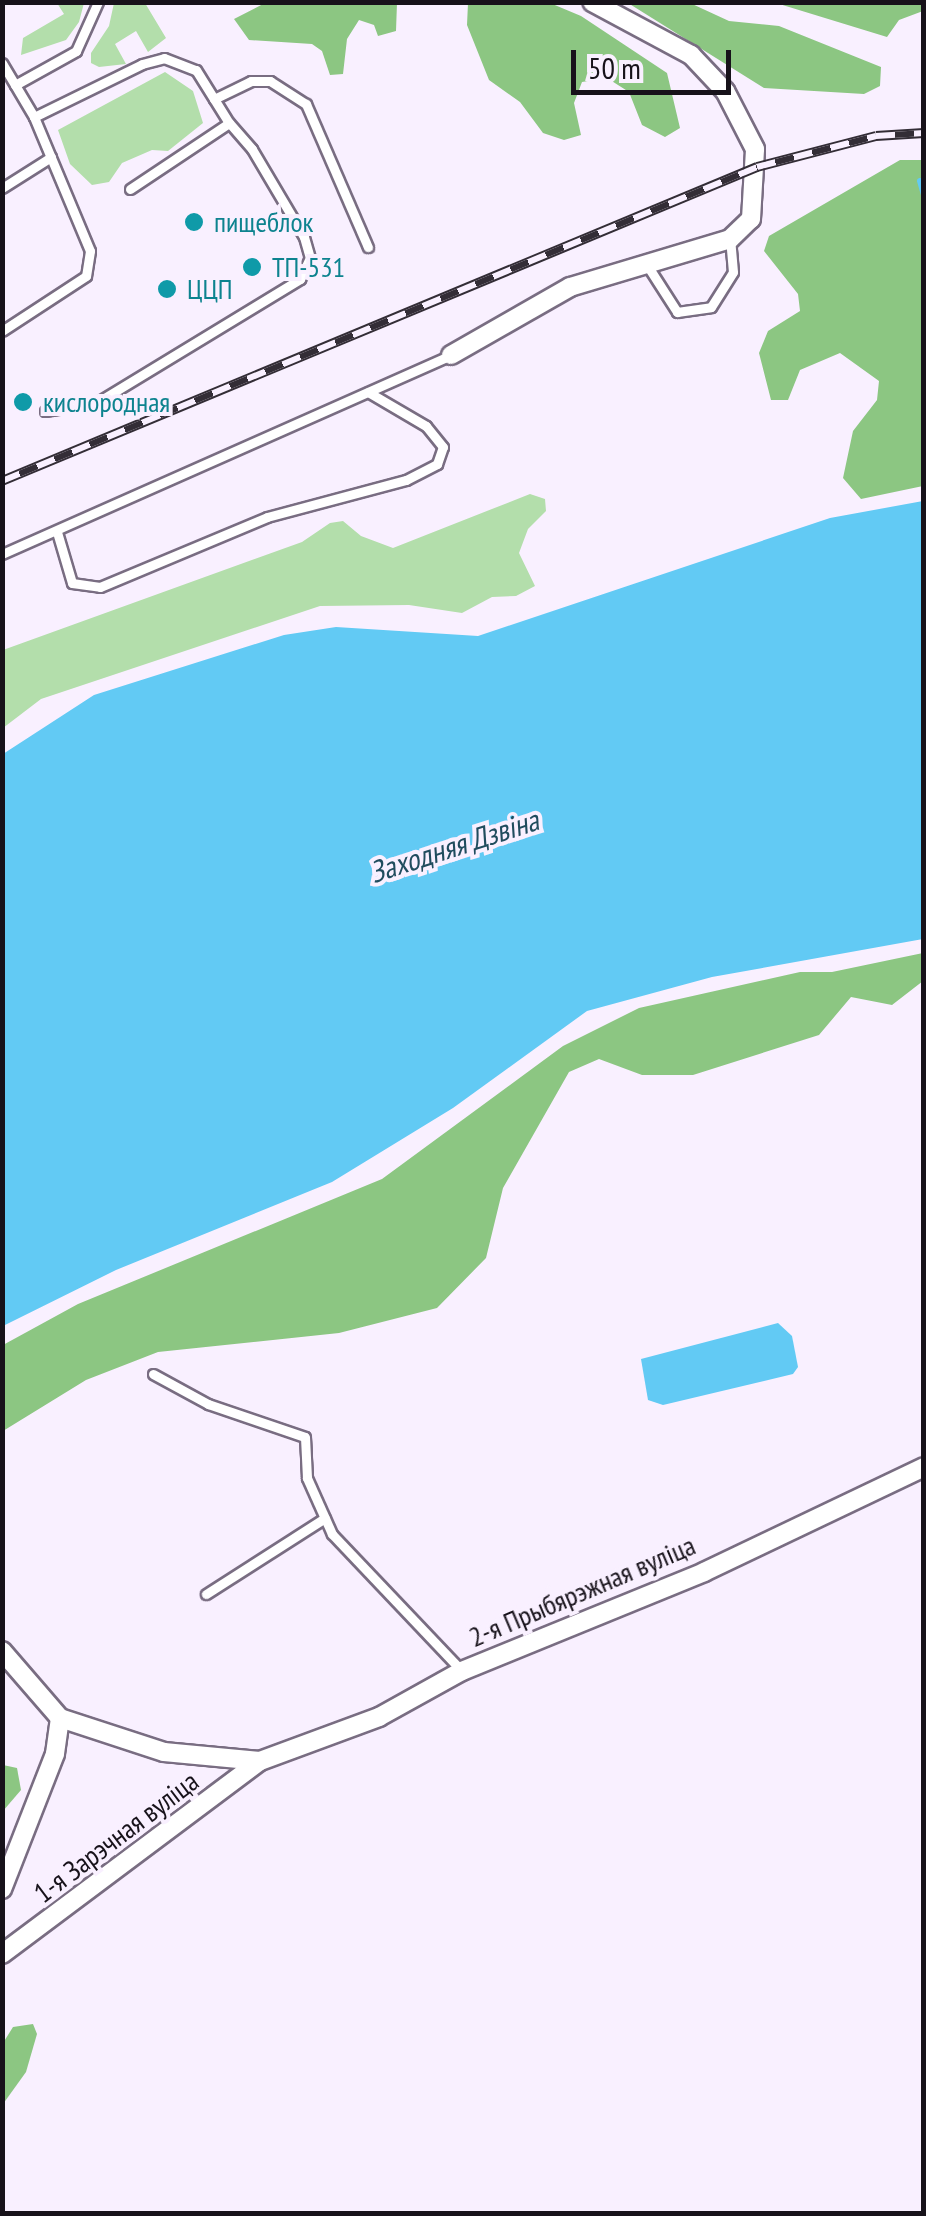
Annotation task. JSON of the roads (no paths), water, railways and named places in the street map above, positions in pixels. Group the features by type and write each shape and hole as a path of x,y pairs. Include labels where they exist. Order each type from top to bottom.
{"street":[{"path":"451,355 570,287 730,239 751,219 757,167 724,90 691,55 592,2"},
{"name":"2-я Прыбярэжная вуліца","path":"260,1761 379,1716 462,1671 704,1572 924,1467"},
{"path":"2,1651 60,1718 164,1752 260,1761"},
{"path":"2,1889 55,1754 60,1718"},
{"name":"1-я Зарэчная вуліца","path":"2,1954 260,1761"}],"lane":[{"path":"16,85 76,50 98,2"},
{"path":"34,117 164,58 196,70 229,123 252,148 304,237 310,258 300,279 96,403 45,412"},
{"path":"2,63 34,117 90,251 86,276 2,331"},
{"path":"214,99 251,81 270,80 306,104 368,247"},
{"path":"130,189 229,123"},
{"path":"2,188 52,158"},
{"path":"648,265 677,312 711,308 733,272 730,239"},
{"path":"2,554 451,355"},
{"path":"56,532 72,583 100,587 267,517 406,480 437,464 443,447 426,426 368,392"},
{"path":"153,1374 208,1404 305,1437 306,1478 325,1518 377,1587 462,1671"},
{"path":"206,1594 325,1518"}],"water":[{"name":"Заходняя Дзвіна","path":"923,501 923,939 712,977 587,1011 453,1108 332,1182 116,1270 3,1326 3,754 94,695 284,635 336,627 478,636 830,518"},
{"path":"778,1323 792,1336 798,1367 793,1374 663,1405 648,1400 641,1359"}],"waterway":[{"path":"920,181 924,195"}],"railway":[{"path":"2,481 757,167 876,136 924,133"}],"place":[{"name":"пищеблок","path":"194,222"},
{"name":"ТП-531","path":"252,267"},
{"name":"ЦЦП","path":"167,289"},
{"name":"кислородная","path":"23,402"}]}
